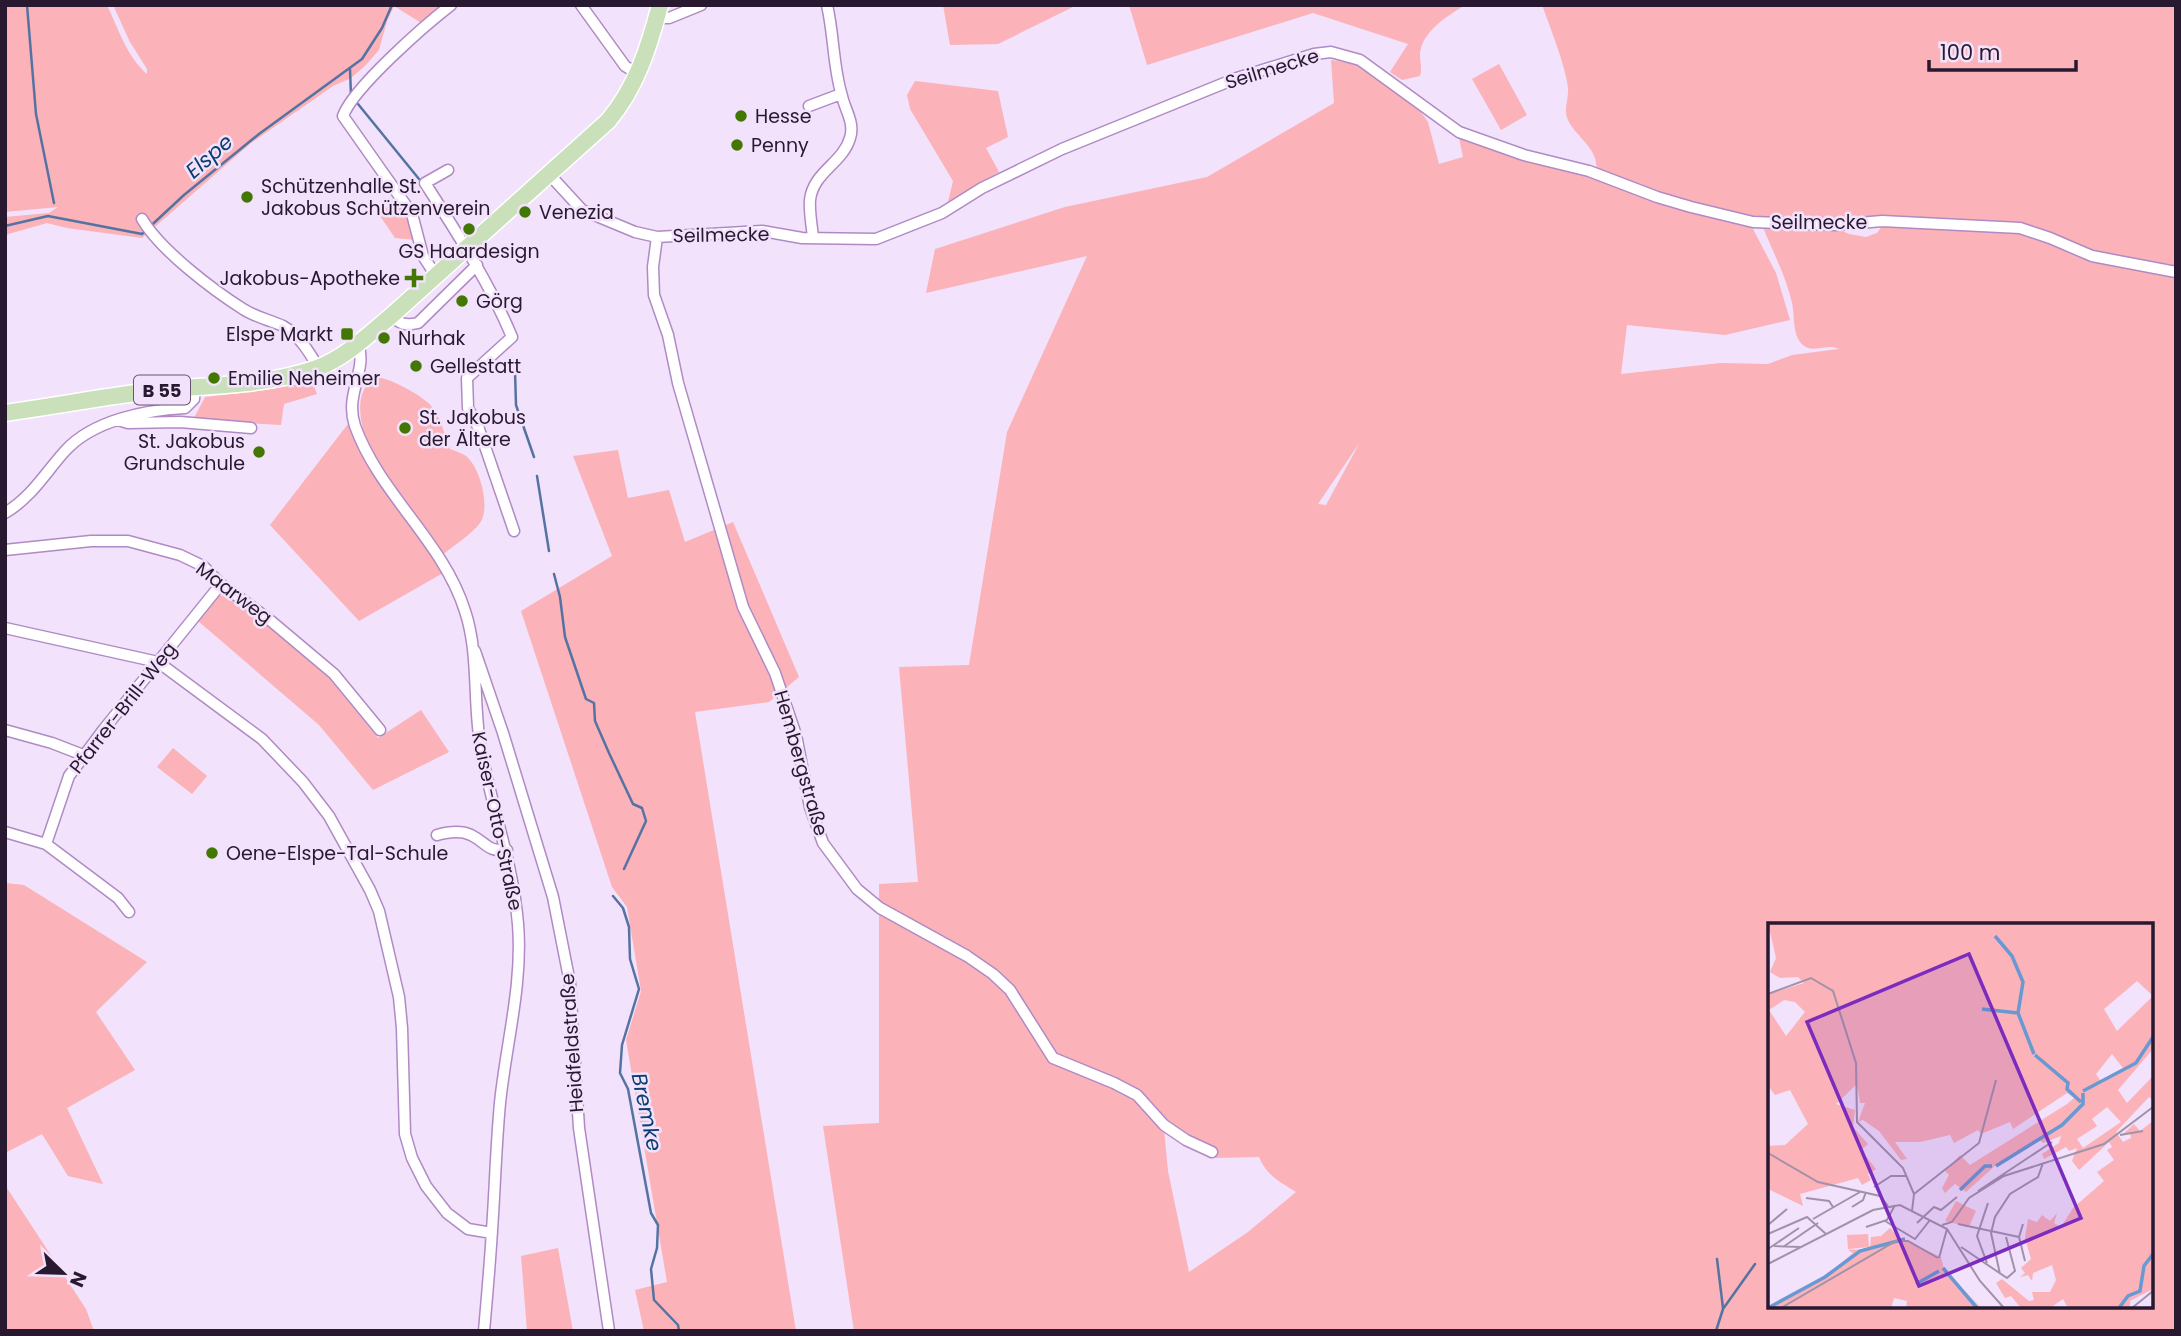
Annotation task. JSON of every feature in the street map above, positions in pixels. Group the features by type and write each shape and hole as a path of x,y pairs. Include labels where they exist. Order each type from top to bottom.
{"main road":[{"name":"B 55","path":"5,413 159,390 272,379 318,367 358,343 608,121 623,104 638,74 659,11"}],"street":[{"path":"436,276 423,256 412,214 343,116 355,98 387,63 425,25 451,5"},
{"path":"581,5 625,66 638,74"},
{"path":"659,11 669,18 701,5"},
{"path":"813,238 810,200 815,184 819,177 839,160 850,138 851,122 841,94 827,5"},
{"name":"Seilmecke","path":"548,173 582,210 635,232 657,237 762,231 813,238 876,239 942,213 982,188 1062,149 1237,78 1314,54 1331,52 1360,60 1459,132 1524,155 1589,171 1691,208 1754,222 1837,225 1882,221 2020,229 2050,238 2092,256 2176,272"},
{"path":"809,106 841,94"},
{"path":"448,170 425,183 477,265 512,337 467,378 468,408 479,429 514,531"},
{"path":"146,225 189,269 244,310 285,327 295,335 318,367"},
{"name":"Hembergstraße","path":"657,237 653,267 654,295 668,335 678,383 743,607 775,673 796,735 810,807 822,843 857,889 880,908 967,956 1010,990 1053,1058 1115,1083 1137,1095 1164,1125 1186,1140 1212,1152"},
{"path":"391,316 402,324 410,326 418,323 477,265"},
{"name":"Kaiser-Otto-Straße","path":"358,343 361,351 360,364 350,403 354,424 380,477 448,570 466,613 471,641 475,715 507,850 518,923 518,967 500,1102 484,1331"},
{"path":"5,513 30,496 73,442 85,434 133,414 186,408 194,399 195,387"},
{"path":"118,420 128,423 180,422 251,428"},
{"name":"Maarweg","path":"5,550 91,541 128,541 192,560 208,569 221,584 271,621 334,674 380,730"},
{"name":"Pfarrer-Brill-Weg","path":"46,844 69,776 83,755 221,584"},
{"path":"5,628 158,662 262,739 303,782 329,816 379,911 399,997 405,1134 412,1158 426,1186 447,1213 468,1229 492,1233"},
{"name":"Heidfeldstraße","path":"471,641 496,710 553,897 570,983 579,1128 609,1331"},
{"path":"5,730 83,755"},
{"path":"5,832 46,844 118,898 128,912"},
{"path":"437,835 463,832 474,836 491,850 507,850"}],"shaded area":[{"path":"5,5 107,5 128,51 147,74 147,69 130,42 113,5 445,5 423,24 394,6 379,50 365,66 351,78 333,86 251,143 142,238 47,223 5,235 5,217 49,213 58,207 5,212"},
{"path":"943,5 1077,5 998,44 950,45"},
{"path":"1129,5 1465,5 1428,34 1420,51 1420,76 1402,80 1390,72 1408,44 1313,13 1147,65"},
{"path":"1542,5 2176,5 2176,1331 854,1331 823,1126 879,1123 879,884 918,882 899,667 969,665 1007,432 1087,256 926,293 935,249 1065,207 1207,177 1334,103 1331,60 1356,64 1418,108 1428,122 1439,164 1463,157 1458,133 1596,170 1594,156 1571,126 1567,116 1567,79","holes":["1753,221 1968,227 1882,226 1877,233 1866,237 1836,228 1762,225 1786,283 1799,341 1811,349 1839,349 1792,355 1768,364 1720,363 1621,374 1627,325 1725,335 1790,320 1776,273 1752,227","1360,442 1326,505 1318,504","1164,1129 1195,1150 1217,1158 1259,1157 1270,1174 1296,1192 1248,1232 1189,1272 1168,1171"]},
{"path":"1499,64 1527,115 1501,130 1472,79"},
{"path":"915,81 998,91 1008,137 986,148 999,172 948,202 953,181 910,109 907,95"},
{"path":"404,203 416,240 395,238 376,210"},
{"path":"374,377 397,383 429,403 438,417 450,449 466,456 476,469 484,498 483,516 467,536 441,556 396,494 368,442 361,417 362,395"},
{"path":"312,381 317,394 284,404 281,425 193,420 205,397"},
{"path":"348,424 375,477 440,564 443,573 359,621 270,525"},
{"path":"618,450 628,498 669,490 685,542 733,522 799,677 769,702 695,712 796,1331 644,1331 635,1290 667,1282 626,1040 641,991 627,907 612,887 521,611 612,556 573,456"},
{"path":"229,595 329,678 378,738 421,710 449,752 373,790 319,725 198,621 216,596"},
{"path":"173,748 207,776 192,794 157,767"},
{"path":"5,883 24,885 147,962 96,1012 135,1070 67,1108 103,1184 68,1176 42,1134 5,1153"},
{"path":"5,1185 86,1309 94,1331 5,1331"},
{"path":"558,1248 573,1331 527,1331 521,1256"}],"waterway":[{"path":"27,5 36,114 54,203"},
{"name":"Elspe","path":"5,226 48,216 142,234 184,195 259,134 362,59 382,28 392,5"},
{"name":"Bremke","path":"350,69 351,96"},
{"name":"Bremke","path":"358,104 419,179"},
{"name":"Bremke","path":"515,371 516,405 534,457"},
{"name":"Bremke","path":"537,476 549,551"},
{"name":"Bremke","path":"554,574 565,637 586,699 594,703 595,721 609,753 633,804 642,808 646,821 624,869"},
{"name":"Bremke","path":"613,896 623,908 629,927 630,959 639,989 622,1045 620,1073 628,1089 651,1213 658,1225 657,1248 651,1269 654,1300 678,1325 679,1331"},
{"path":"1717,1259 1723,1308"},
{"path":"1716,1331 1723,1309 1755,1264"}],"place":[{"name":"Hesse","path":"741,116"},
{"name":"Penny","path":"737,145"},
{"name":"Schützenhalle St. Jakobus Schützenverein","path":"247,197"},
{"name":"Venezia","path":"525,212"},
{"name":"GS Haardesign","path":"469,229"},
{"name":"Jakobus-Apotheke","path":"414,278"},
{"name":"Görg","path":"462,301"},
{"name":"Elspe Markt","path":"347,334"},
{"name":"Nurhak","path":"384,338"},
{"name":"Gellestatt","path":"416,366"},
{"name":"Emilie Neheimer","path":"214,378"},
{"name":"St. Jakobus der Ältere","path":"405,428"},
{"name":"St. Jakobus Grundschule","path":"259,452"},
{"name":"Oene-Elspe-Tal-Schule","path":"212,853"}]}
